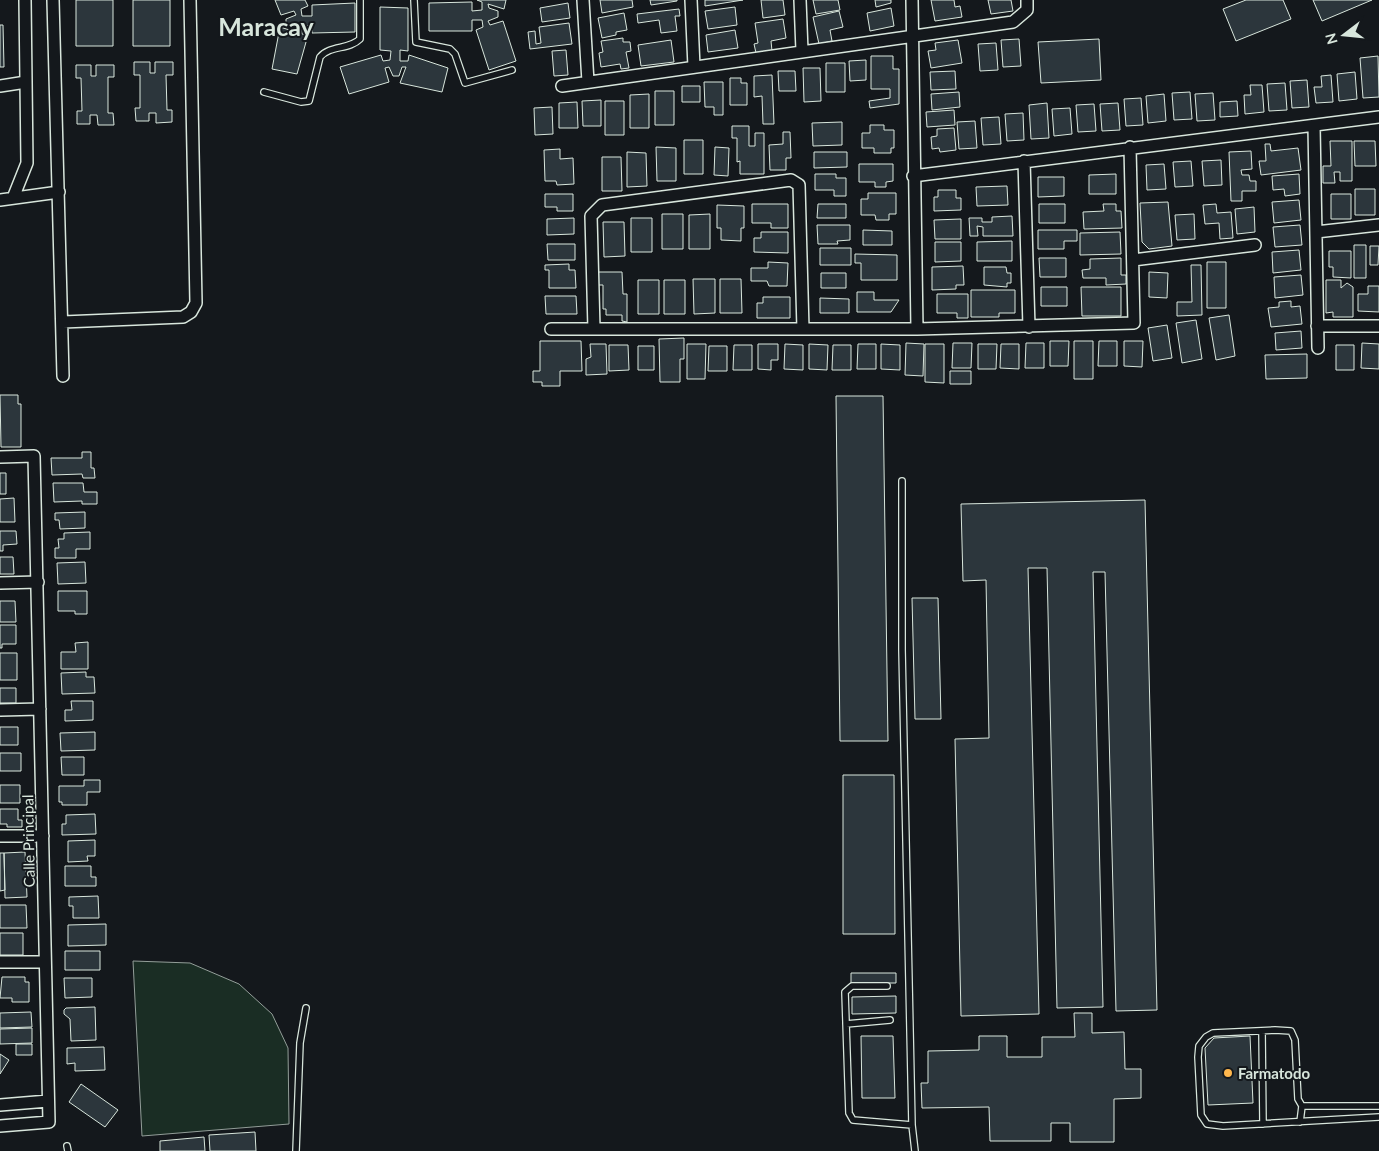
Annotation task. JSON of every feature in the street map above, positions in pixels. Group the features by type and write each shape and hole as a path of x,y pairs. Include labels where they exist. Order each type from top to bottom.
{"street":[{"path":"13,198 27,163 24,0"},
{"path":"53,0 63,376"},
{"path":"63,322 183,317 191,312 196,303 190,0"},
{"path":"583,0 588,82"},
{"path":"691,0 694,67"},
{"path":"800,0 802,51"},
{"path":"912,0 913,176 917,329"},
{"path":"562,86 1014,22 1027,10 1027,0"},
{"path":"0,86 26,82"},
{"path":"913,176 1130,147 1379,117"},
{"path":"1314,126 1318,348"},
{"path":"551,329 917,329 1134,323 1130,147"},
{"path":"1024,162 1029,327"},
{"path":"594,329 591,216 602,205 791,180 799,186 803,329"},
{"path":"0,200 59,192"},
{"path":"1316,232 1379,225"},
{"path":"1133,260 1255,246"},
{"path":"1317,326 1379,326"},
{"name":"Calle Principal","path":"0,457 34,456 48,1101 48,1122 0,1126"},
{"path":"0,582 38,582"},
{"path":"0,710 40,709"},
{"path":"0,836 43,836"},
{"path":"0,962 45,962"},
{"path":"0,1105 48,1101"}],"lane":[{"path":"264,92 300,102 309,101 320,57 324,52 355,44 360,40 360,0"},
{"path":"414,0 416,42 450,50 455,54 465,83 512,70"},
{"path":"902,481 902,650 912,1126 916,1151"},
{"path":"887,986 852,986 846,989 848,1113 853,1120 912,1126"},
{"path":"296,1151 300,1043 306,1008"},
{"path":"846,1024 890,1020"},
{"path":"1262,1030 1263,1124"},
{"path":"1300,1122 1302,1106 1298,1099 1293,1034 1287,1030 1262,1030 1213,1033 1206,1037 1199,1046 1198,1056 1201,1114 1204,1121 1211,1125 1263,1124 1300,1122 1379,1116"},
{"path":"1302,1106 1379,1106"}],"green space":[{"path":"133,961 190,963 239,984 272,1014 288,1048 289,1124 142,1136"}],"building":[{"path":"76,0 113,0 113,46 76,46"},
{"path":"133,0 170,0 170,46 133,46"},
{"path":"275,0 305,0 308,6 301,9 302,16 312,16 312,5 355,3 355,32 312,33 312,25 302,26 302,34 308,35 297,74 272,69 280,27 296,32 296,28 286,25 286,19 296,15 294,11 281,15"},
{"path":"477,0 506,0 504,9 488,4 489,8 498,11 498,17 488,21 490,25 503,21 516,61 489,70 476,30 483,27 482,20 472,20 472,31 429,31 429,3 472,2 472,11 482,10 482,2"},
{"path":"600,0 632,0 633,7 602,13"},
{"path":"650,0 677,0 677,1 651,5"},
{"path":"705,0 743,0 705,6"},
{"path":"761,0 783,0 785,15 763,18"},
{"path":"813,0 838,0 840,10 816,14"},
{"path":"875,0 891,0 891,3 876,7"},
{"path":"931,0 954,0 955,7 960,6 962,17 935,21"},
{"path":"988,0 1011,0 1013,11 991,14"},
{"path":"1246,0 1283,0 1291,19 1236,41 1223,9"},
{"path":"1313,0 1372,0 1322,21"},
{"path":"568,3 570,18 542,22 540,8"},
{"path":"380,7 408,8 408,51 400,50 400,61 408,61 409,55 448,68 442,92 400,83 406,67 402,67 399,76 393,76 389,67 385,68 389,82 349,94 340,67 381,55 383,61 390,60 391,51 380,50"},
{"path":"735,7 737,25 708,29 705,11"},
{"path":"891,8 894,26 870,31 867,13"},
{"path":"679,9 680,16 675,16 677,31 661,33 659,20 638,23 637,14"},
{"path":"839,11 843,27 830,30 832,41 819,44 813,17"},
{"path":"624,13 627,30 602,38 598,18"},
{"path":"783,19 786,38 771,41 772,51 756,53 754,44 758,43 755,23"},
{"path":"569,23 572,44 530,49 528,32 535,31 536,44 541,43 539,27"},
{"path":"0,25 3,25 4,67 0,67"},
{"path":"735,30 738,48 708,52 706,35"},
{"path":"623,38 623,42 630,42 631,51 626,52 629,68 621,69 620,64 601,67 599,53 603,52 601,41"},
{"path":"1019,39 1021,66 1003,67 1001,40"},
{"path":"1099,39 1101,80 1041,83 1038,42"},
{"path":"671,40 674,62 641,66 638,45"},
{"path":"958,40 962,63 931,68 928,51 936,50 935,43"},
{"path":"996,43 998,70 980,71 978,44"},
{"path":"566,50 568,75 554,76 552,51"},
{"path":"871,56 893,56 893,69 899,69 899,104 870,108 869,101 890,98 890,89 871,89"},
{"path":"1378,56 1379,97 1363,98 1360,58"},
{"path":"866,60 866,80 850,81 849,61"},
{"path":"134,62 150,62 150,73 155,73 155,62 173,62 173,75 166,75 167,110 172,110 172,122 156,123 156,113 149,113 149,121 136,121 135,108 140,108 140,75 134,75"},
{"path":"826,63 845,63 845,92 826,92"},
{"path":"76,65 91,65 91,76 96,76 96,65 114,65 114,77 108,77 108,113 113,113 114,125 98,125 97,115 90,115 90,124 77,124 77,111 82,111 81,78 76,78"},
{"path":"803,68 820,68 821,101 804,102"},
{"path":"778,71 795,71 796,91 779,91"},
{"path":"955,71 956,89 931,90 930,72"},
{"path":"1355,72 1357,99 1339,101 1337,74"},
{"path":"772,75 774,124 763,124 762,96 754,97 754,76"},
{"path":"1331,75 1333,102 1316,103 1314,87 1322,87 1321,76"},
{"path":"730,78 741,78 741,83 747,83 747,105 730,105"},
{"path":"1307,80 1309,107 1292,108 1290,81"},
{"path":"704,82 723,82 723,115 714,115 714,107 705,107"},
{"path":"1285,83 1287,110 1269,111 1267,84"},
{"path":"1250,85 1262,85 1264,112 1245,114 1244,95 1251,95"},
{"path":"682,86 700,86 700,102 682,102"},
{"path":"655,91 674,91 674,125 655,125"},
{"path":"959,92 960,107 932,110 931,94"},
{"path":"1190,92 1192,119 1174,120 1172,93"},
{"path":"1213,93 1215,120 1197,121 1195,94"},
{"path":"649,94 649,128 630,128 630,95"},
{"path":"1164,94 1166,121 1148,123 1146,96"},
{"path":"1141,98 1143,125 1126,126 1124,99"},
{"path":"601,100 601,126 583,126 582,101"},
{"path":"605,101 624,101 624,135 605,135"},
{"path":"1237,101 1238,116 1220,117 1220,102"},
{"path":"577,102 578,128 559,128 559,103"},
{"path":"1047,103 1049,138 1031,139 1029,105"},
{"path":"1118,103 1120,130 1102,131 1100,104"},
{"path":"1094,104 1096,131 1078,132 1076,105"},
{"path":"552,107 553,134 535,135 534,108"},
{"path":"1070,108 1072,134 1054,136 1052,109"},
{"path":"954,110 955,125 927,127 926,112"},
{"path":"1023,113 1024,140 1007,141 1005,114"},
{"path":"999,117 1001,144 983,145 981,118"},
{"path":"975,121 977,148 959,149 957,122"},
{"path":"842,122 842,145 813,146 812,123"},
{"path":"870,125 884,125 884,130 894,130 894,148 891,148 891,153 874,153 874,148 862,148 862,133 870,133"},
{"path":"732,126 749,126 749,146 755,146 755,133 764,133 764,174 740,174 740,161 737,162 737,138 732,138"},
{"path":"954,128 956,150 940,152 939,148 932,149 931,137 937,136 937,129"},
{"path":"783,132 790,132 791,158 786,158 786,170 770,170 769,145 783,144"},
{"path":"684,140 703,140 703,174 684,174"},
{"path":"1330,141 1352,141 1352,181 1340,181 1340,172 1334,172 1335,183 1323,183 1323,166 1331,166"},
{"path":"1354,141 1375,141 1376,166 1355,166"},
{"path":"1265,144 1270,144 1271,151 1298,148 1301,170 1261,175 1259,161 1266,161"},
{"path":"656,147 676,148 676,181 657,181"},
{"path":"715,147 729,148 728,176 714,175"},
{"path":"560,149 560,159 573,158 574,184 557,185 556,181 545,181 544,150"},
{"path":"1251,151 1252,169 1241,170 1242,175 1249,175 1250,181 1256,181 1256,191 1242,191 1242,201 1231,201 1229,152"},
{"path":"627,152 646,153 647,186 627,187"},
{"path":"814,152 847,152 847,167 814,168"},
{"path":"602,157 621,157 622,191 602,191"},
{"path":"1221,160 1222,185 1204,186 1202,161"},
{"path":"1191,161 1193,186 1175,187 1173,162"},
{"path":"859,164 893,164 893,181 886,182 886,187 875,187 875,182 859,182"},
{"path":"1164,164 1166,189 1147,190 1146,165"},
{"path":"815,174 836,174 836,178 846,178 846,196 834,196 834,190 815,190"},
{"path":"1116,174 1116,194 1089,194 1089,175"},
{"path":"1299,174 1300,194 1285,196 1284,189 1273,190 1272,176"},
{"path":"1038,177 1064,177 1064,196 1038,197"},
{"path":"1007,186 1008,205 977,206 976,187"},
{"path":"1355,189 1375,189 1375,215 1355,215"},
{"path":"938,190 956,190 956,198 961,198 961,210 934,211 934,197 938,197"},
{"path":"868,193 896,193 896,214 889,214 889,220 876,220 875,215 861,215 861,199 868,199"},
{"path":"545,194 573,194 573,211 557,211 557,207 545,207"},
{"path":"1331,194 1351,194 1351,219 1331,219"},
{"path":"1299,200 1301,220 1274,223 1272,202"},
{"path":"1168,202 1172,246 1149,249 1142,242 1140,203"},
{"path":"752,204 788,204 788,228 771,228 771,223 752,223"},
{"path":"818,204 846,204 846,218 817,218"},
{"path":"1039,204 1065,204 1065,223 1039,223"},
{"path":"1103,204 1116,204 1116,211 1121,211 1122,228 1084,229 1083,212 1104,211"},
{"path":"1216,204 1217,213 1231,212 1233,238 1220,239 1219,223 1205,224 1203,205"},
{"path":"717,205 744,206 744,228 741,228 741,241 721,240 721,228 717,228"},
{"path":"1254,207 1255,232 1237,234 1235,209"},
{"path":"662,214 683,214 683,249 662,249"},
{"path":"710,214 710,249 689,249 689,215"},
{"path":"1194,214 1195,239 1177,240 1175,215"},
{"path":"1012,216 1013,236 983,236 983,227 977,226 978,236 970,236 969,218 982,218 982,222 992,222 992,217"},
{"path":"574,218 574,234 547,235 547,219"},
{"path":"631,218 652,218 652,252 631,252"},
{"path":"961,219 961,239 935,239 934,220"},
{"path":"603,222 624,222 625,256 604,257"},
{"path":"817,225 850,225 850,240 837,241 838,244 818,244"},
{"path":"1300,225 1302,245 1275,247 1273,227"},
{"path":"863,230 892,231 892,245 863,245"},
{"path":"1038,230 1077,230 1077,241 1064,241 1064,249 1038,249"},
{"path":"761,232 788,232 788,253 754,252 754,238 761,238"},
{"path":"1120,232 1121,254 1080,255 1080,233"},
{"path":"1012,241 1012,261 977,261 977,242"},
{"path":"935,242 961,242 961,261 935,262"},
{"path":"547,244 575,244 575,260 548,260"},
{"path":"1354,245 1366,245 1366,278 1354,278"},
{"path":"1370,246 1379,246 1378,265 1370,265"},
{"path":"820,248 851,248 851,265 820,265"},
{"path":"1299,250 1301,270 1273,273 1272,252"},
{"path":"1329,251 1351,251 1351,278 1333,277 1333,267 1329,267"},
{"path":"855,254 897,255 897,280 861,280 861,263 855,263"},
{"path":"1039,258 1066,258 1066,277 1040,277"},
{"path":"1121,258 1121,275 1126,275 1126,284 1106,285 1106,278 1083,278 1082,270 1090,269 1090,259"},
{"path":"768,262 788,263 787,286 769,286 767,281 751,281 751,268 768,268"},
{"path":"1207,262 1226,262 1226,308 1207,308"},
{"path":"569,264 569,270 575,270 576,288 549,288 549,270 545,270 545,265"},
{"path":"1191,265 1201,265 1202,315 1177,316 1177,302 1192,302"},
{"path":"963,266 964,285 956,285 956,289 932,290 932,267"},
{"path":"984,267 1006,267 1007,273 1011,273 1011,283 1007,283 1007,287 984,285"},
{"path":"598,272 622,272 623,294 627,294 627,322 622,321 622,315 606,315 606,309 603,309 603,285 598,285"},
{"path":"1149,272 1168,273 1167,298 1149,297"},
{"path":"821,273 846,273 846,288 821,288"},
{"path":"1301,275 1303,295 1275,298 1274,277"},
{"path":"693,279 715,279 715,313 694,314"},
{"path":"720,279 741,279 742,313 720,313"},
{"path":"638,280 659,280 659,314 638,314"},
{"path":"664,280 685,280 685,314 664,314"},
{"path":"1326,280 1341,280 1341,288 1347,283 1353,287 1353,317 1333,317 1333,312 1326,313"},
{"path":"1368,286 1379,286 1379,312 1358,311 1358,294 1368,294"},
{"path":"1041,287 1067,287 1067,306 1041,306"},
{"path":"1081,287 1121,287 1121,316 1082,316"},
{"path":"971,290 1015,290 1015,313 999,313 999,317 971,317"},
{"path":"857,292 874,292 874,300 899,300 891,312 857,312"},
{"path":"937,294 968,294 968,318 957,318 957,313 937,313"},
{"path":"545,296 576,296 577,314 546,314"},
{"path":"763,297 790,297 790,318 757,318 757,303 763,303"},
{"path":"820,298 849,299 849,313 820,313"},
{"path":"1291,301 1291,307 1300,306 1302,324 1271,327 1268,308 1279,307 1279,302"},
{"path":"1229,315 1235,356 1216,360 1209,318"},
{"path":"1196,320 1202,359 1182,363 1176,323"},
{"path":"1167,325 1172,358 1153,361 1148,328"},
{"path":"1301,331 1302,348 1276,350 1275,333"},
{"path":"684,338 684,359 680,359 680,382 660,382 659,339"},
{"path":"540,341 581,341 582,371 560,371 560,386 542,386 542,382 533,382 533,371 540,371"},
{"path":"1050,341 1069,341 1068,366 1050,366"},
{"path":"1074,341 1093,341 1093,379 1074,379"},
{"path":"1099,341 1117,341 1117,366 1098,366"},
{"path":"1124,341 1143,341 1142,367 1124,366"},
{"path":"906,343 924,344 923,376 905,375"},
{"path":"953,343 972,343 971,368 952,368"},
{"path":"1026,343 1044,343 1044,368 1025,368"},
{"path":"1362,343 1379,344 1379,369 1361,368"},
{"path":"590,344 606,344 607,374 586,375 586,359 591,357"},
{"path":"687,344 706,344 705,379 687,379"},
{"path":"758,344 778,344 778,360 771,360 771,370 758,369"},
{"path":"785,344 803,345 803,370 784,369"},
{"path":"809,344 828,345 827,370 809,369"},
{"path":"858,344 876,344 876,369 857,369"},
{"path":"881,344 900,345 900,370 881,369"},
{"path":"925,344 944,344 944,383 925,382"},
{"path":"978,344 997,344 996,369 978,369"},
{"path":"1001,344 1019,344 1019,369 1000,368"},
{"path":"609,345 628,345 629,370 609,371"},
{"path":"734,345 752,345 752,370 733,370"},
{"path":"833,345 851,345 851,370 832,370"},
{"path":"1336,345 1354,345 1354,370 1336,370"},
{"path":"638,346 654,346 654,370 638,370"},
{"path":"709,346 727,346 727,371 708,371"},
{"path":"1307,354 1307,378 1266,379 1265,355"},
{"path":"950,371 971,371 971,384 950,384"},
{"path":"0,395 18,395 18,404 21,404 21,447 1,447"},
{"path":"836,396 883,396 888,741 840,741"},
{"path":"82,452 91,452 91,468 94,468 95,478 83,478 82,474 52,475 51,458 82,458"},
{"path":"0,473 6,473 6,494 0,494"},
{"path":"53,483 83,483 84,492 97,492 97,504 82,504 82,501 54,502"},
{"path":"14,498 15,522 0,522 0,499"},
{"path":"1145,500 1157,1010 1116,1011 1105,572 1093,572 1103,1007 1057,1008 1047,568 1028,568 1039,1014 961,1016 955,739 989,738 986,580 963,581 961,504"},
{"path":"85,512 85,528 60,529 59,520 55,520 55,513"},
{"path":"0,531 16,531 17,544 3,545 3,551 0,551"},
{"path":"90,532 90,549 76,549 76,558 55,558 55,548 59,548 58,539 64,539 64,533"},
{"path":"0,557 13,557 14,574 0,574"},
{"path":"85,562 86,583 58,584 57,563"},
{"path":"58,591 87,591 87,614 75,614 75,611 58,611"},
{"path":"912,598 938,598 941,719 915,719"},
{"path":"0,601 15,601 16,622 0,622"},
{"path":"0,625 16,625 16,644 2,644 2,648 0,648"},
{"path":"88,642 88,669 61,669 61,652 76,652 75,643"},
{"path":"0,653 17,653 17,680 0,680"},
{"path":"86,672 86,677 94,677 95,693 62,694 61,673"},
{"path":"0,688 16,688 16,703 0,703"},
{"path":"71,701 93,701 93,720 65,721 65,710 72,710"},
{"path":"0,727 18,727 18,745 0,745"},
{"path":"95,732 95,750 61,751 60,733"},
{"path":"0,753 21,753 21,771 0,771"},
{"path":"61,757 84,757 84,775 62,775"},
{"path":"843,775 894,775 895,934 843,934"},
{"path":"84,780 100,780 100,792 87,792 87,805 62,805 62,802 59,802 59,786 84,786"},
{"path":"0,785 20,785 20,803 0,803"},
{"path":"0,809 18,809 18,820 22,820 22,827 7,827 7,824 0,824"},
{"path":"95,814 96,834 62,835 62,824 66,824 66,815"},
{"path":"95,840 95,856 87,856 88,861 68,862 68,841"},
{"path":"25,852 27,897 5,898 4,853"},
{"path":"0,853 4,853 5,890 0,891"},
{"path":"65,866 91,866 91,877 96,877 96,886 65,886"},
{"path":"98,896 99,918 73,918 73,906 69,906 69,897"},
{"path":"0,905 26,905 27,928 0,928"},
{"path":"106,924 106,945 68,946 68,925"},
{"path":"0,933 23,933 23,955 0,955"},
{"path":"65,951 100,951 100,970 65,970"},
{"path":"851,973 896,973 896,983 851,983"},
{"path":"2,977 25,977 25,982 29,982 29,1002 12,1002 12,998 0,998"},
{"path":"64,978 92,978 92,997 65,998"},
{"path":"896,996 896,1013 852,1014 852,997"},
{"path":"95,1007 96,1040 71,1041 70,1019 64,1014 64,1010 66,1008"},
{"path":"31,1012 32,1027 0,1028 0,1013"},
{"path":"1074,1013 1092,1013 1092,1033 1124,1032 1125,1069 1141,1069 1141,1098 1114,1099 1114,1142 1070,1142 1070,1123 1051,1123 1051,1141 990,1141 989,1107 922,1108 921,1083 928,1083 928,1051 979,1050 979,1036 1007,1036 1007,1057 1042,1057 1042,1037 1075,1037"},
{"path":"32,1028 32,1043 0,1044 0,1029"},
{"path":"861,1036 893,1036 895,1098 862,1098"},
{"path":"1250,1036 1253,1103 1208,1105 1205,1048 1214,1038"},
{"path":"16,1044 32,1044 32,1055 16,1055"},
{"path":"104,1047 105,1070 75,1071 75,1063 67,1064 67,1048"},
{"path":"0,1054 9,1060 0,1074"},
{"path":"81,1084 118,1110 105,1127 69,1102"},
{"path":"255,1132 256,1151 210,1151 209,1135"},
{"path":"204,1137 205,1151 160,1151 160,1141"}],"place":[{"name":"Farmatodo","path":"1228,1073"}],"district":[{"name":"Maracay","path":"266,26"}]}
